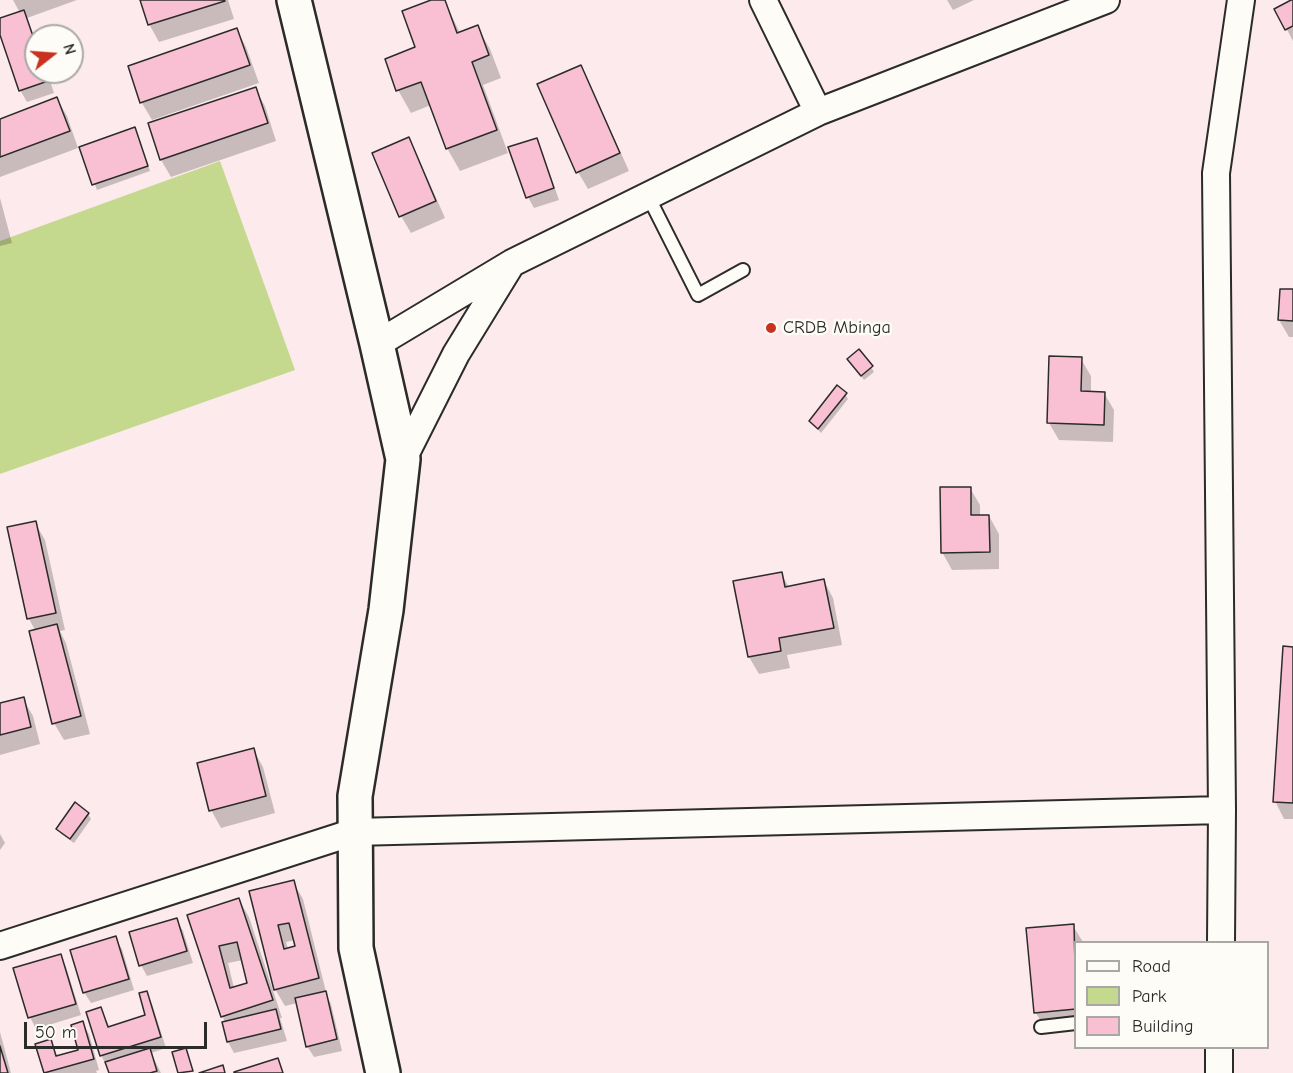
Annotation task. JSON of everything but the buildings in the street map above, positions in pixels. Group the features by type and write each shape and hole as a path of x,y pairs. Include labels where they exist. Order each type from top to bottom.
{"street":[{"path":"294,0 403,459 386,610 356,796 354,832 357,948 382,1073"},
{"path":"763,0 818,112"},
{"path":"377,344 512,263 818,112 1106,0"},
{"path":"1221,941 1222,810 1216,172 1241,0"},
{"path":"403,459 456,354 512,263"},
{"path":"0,946 354,832 1222,810"},
{"path":"1219,1049 1219,1073"}],"lane":[{"path":"648,196 698,295 743,270"},
{"path":"1041,1027 1074,1023"}],"green space":[{"path":"220,161 295,370 0,474 0,241"}],"place":[{"name":"CRDB Mbinga","path":"771,328"}]}
